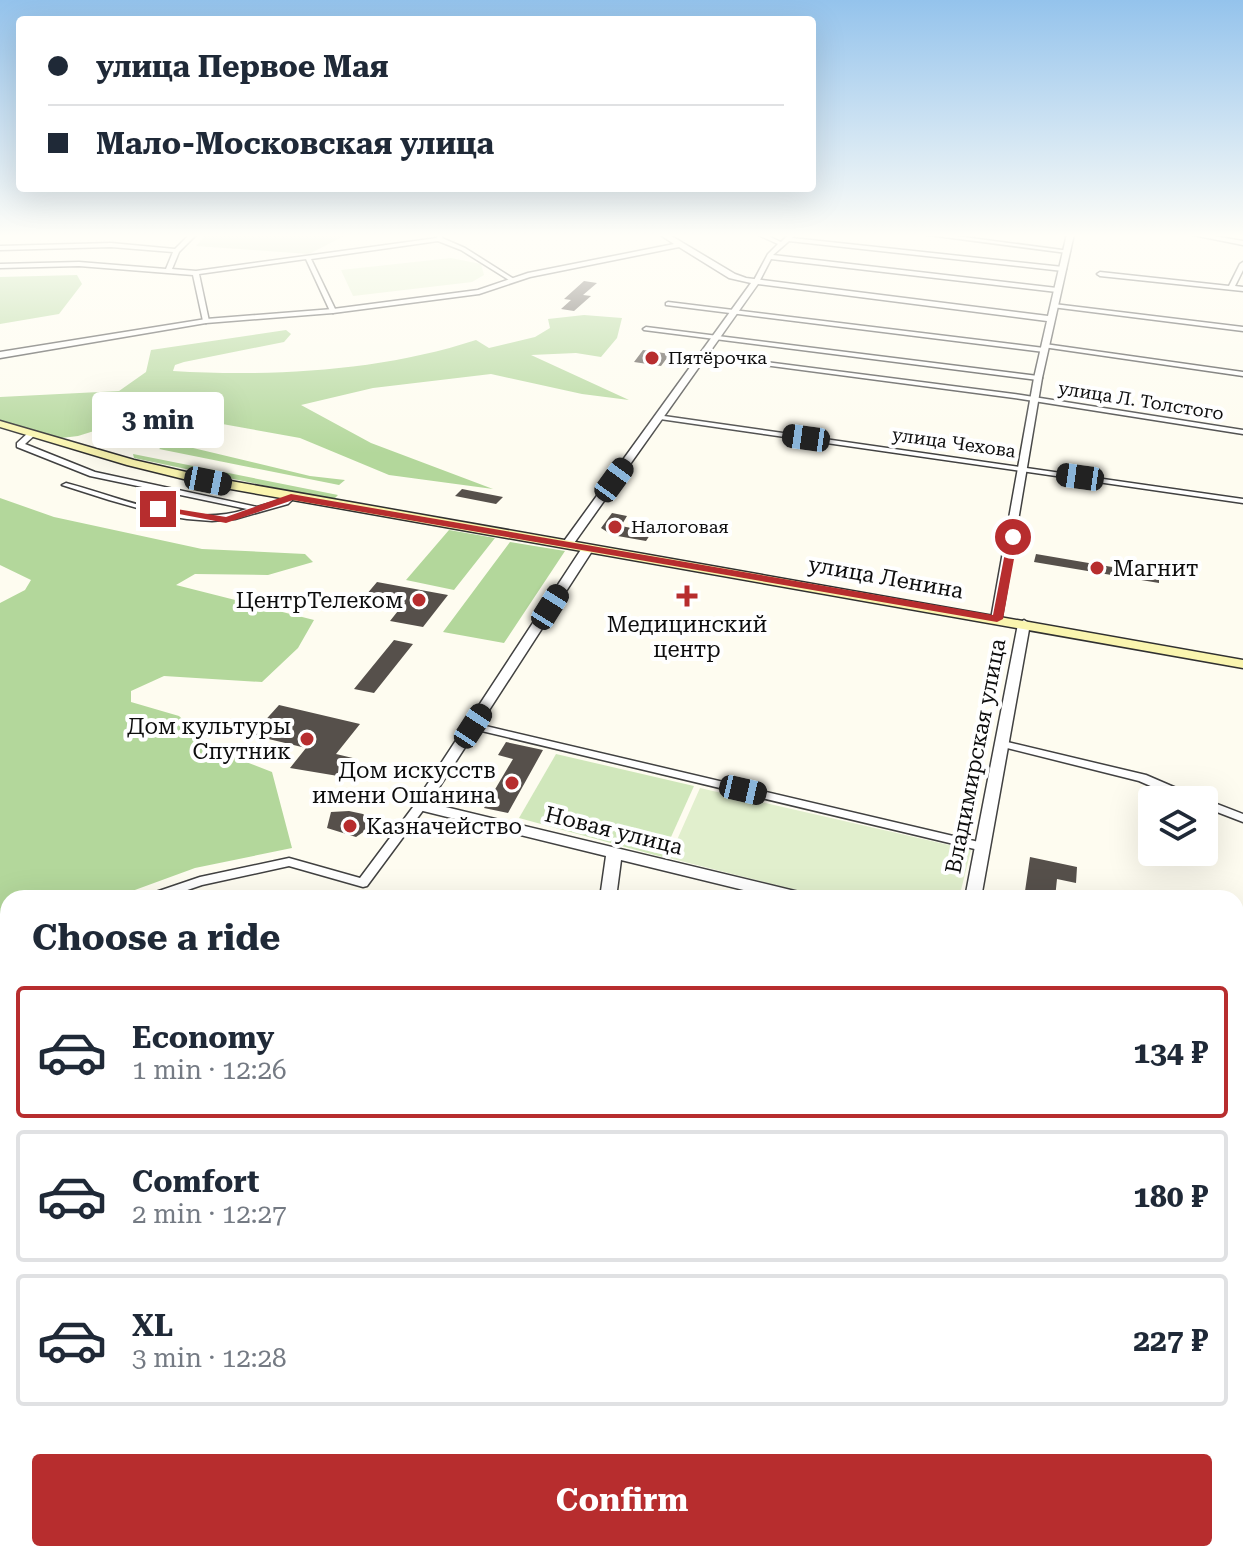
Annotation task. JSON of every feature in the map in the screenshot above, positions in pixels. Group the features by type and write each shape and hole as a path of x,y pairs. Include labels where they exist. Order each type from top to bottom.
{"main road":[{"name":"улица Ленина","path":"0,424 131,463 291,497 1243,664"}],"street":[{"path":"203,307 206,321"},
{"path":"331,307 333,311"},
{"path":"0,355 206,321 365,307"},
{"path":"693,307 1243,374"},
{"path":"568,544 740,307"},
{"path":"955,307 1052,319"},
{"path":"997,619 1026,469 1038,378 1054,307"},
{"path":"1061,307 1243,329"},
{"name":"улица Л. Толстого","path":"646,329 1038,378"},
{"name":"улица Л. Толстого","path":"705,356 1035,400 1243,432"},
{"name":"улица Чехова","path":"660,417 1243,501"},
{"path":"32,434 20,445 93,474 257,509"},
{"path":"66,485 187,516 226,520 285,502 291,497"},
{"path":"130,502 150,487"},
{"path":"174,890 200,881 289,862 363,883 420,806 588,548"},
{"name":"Владимирская улица","path":"975,890 1024,624"},
{"path":"473,726 983,847"},
{"path":"1003,744 1142,778 1161,786"},
{"name":"Новая улица","path":"420,806 766,890"},
{"path":"1218,808 1243,818"},
{"path":"609,890 614,853"}],"green space":[{"path":"0,307 64,307 59,314 0,324"},
{"path":"584,315 622,318 617,338 601,357 576,353 531,355 629,400 582,394 491,374 373,388 301,405 371,443 493,489 389,475 300,438 155,412 78,436 53,439 0,421 0,397 119,391 146,372 151,350 286,330 291,334 284,342 184,362 175,365 173,371 249,373 326,369 402,359 476,340 489,348 535,337 550,328 548,319"},
{"path":"168,442 310,476 345,480 339,485 159,449"},
{"path":"133,454 338,495 333,500 134,458"},
{"path":"0,498 54,517 202,549 305,554 313,562 268,575 195,574 176,585 314,620 298,648 262,682 164,676 131,691 131,702 179,716 215,750 272,772 292,848 195,868 135,890 0,890 0,603 25,590 31,580 0,565"},
{"path":"449,530 495,538 454,590 406,580"},
{"path":"510,542 565,551 504,643 443,632"},
{"path":"556,754 694,786 662,857 519,818"},
{"path":"700,788 971,850 961,890 796,890 669,858"}],"building":[{"path":"563,307 579,307 574,311 561,309"},
{"name":"Пятёрочка","path":"643,350 670,354 661,366 634,362"},
{"path":"462,489 503,497 496,504 455,496"},
{"name":"Налоговая","path":"612,513 627,516 621,526 652,532 646,541 612,535 601,528"},
{"name":"Магнит","path":"1036,554 1159,575 1159,583 1034,562"},
{"name":"ЦентрТелеком","path":"377,582 448,595 423,627 390,621 405,602 366,595"},
{"path":"394,640 413,644 374,693 354,689"},
{"name":"Дом культуры Спутник","path":"279,705 360,724 336,754 357,759 344,777 290,768 306,748 252,735"},
{"name":"Дом искусств имени Ошанина","path":"506,742 543,750 508,813 484,808 513,759 498,755"},
{"name":"Казначейство","path":"331,812 363,814 375,824 356,837 327,828"},
{"path":"1030,857 1077,867 1076,883 1057,879 1056,890 1025,890"}],"place":[{"name":"Пятёрочка","path":"652,358"},
{"name":"Налоговая","path":"615,527"},
{"name":"Магнит","path":"1097,568"},
{"name":"Медицинский центр","path":"687,596"},
{"name":"ЦентрТелеком","path":"419,600"},
{"name":"Дом культуры Спутник","path":"307,739"},
{"name":"Дом искусств имени Ошанина","path":"512,783"},
{"name":"Казначейство","path":"350,826"}],"route":[{"path":"158,509 226,520 285,502 291,497 997,619 1013,537"}]}
